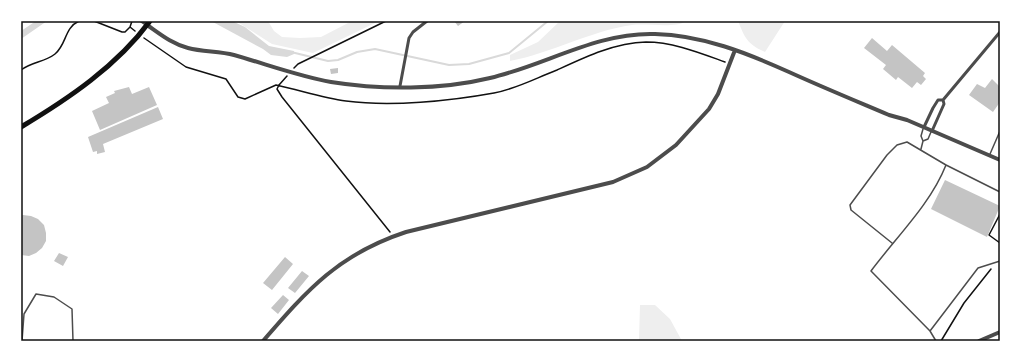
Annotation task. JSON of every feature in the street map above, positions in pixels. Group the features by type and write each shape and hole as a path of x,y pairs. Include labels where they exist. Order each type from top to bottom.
{"main road":[{"path":"21,127 77,92 118,56 149,23"}],"street":[{"path":"141,21 149,23 167,39 186,48 231,54 299,75 331,82 364,86 456,84 490,78 523,69 596,42 627,35 642,34 678,36 735,50 764,60 889,115 907,120 1000,160"},
{"path":"400,86 406,48 413,32 427,21"},
{"path":"924,127 934,105 938,100 943,100 1000,32"},
{"path":"263,341 321,278 354,254 374,243 406,232 613,182 647,167 676,145 709,109 718,94 735,50"},
{"path":"932,131 944,104 943,100"},
{"path":"979,341 1000,332"}],"lane":[{"path":"920,149 923,141 921,136 924,127"},
{"path":"923,141 928,139 932,131"},
{"path":"989,156 1000,131"},
{"path":"892,243 851,210 850,205 887,155 897,145 907,142 946,165 1000,192"},
{"path":"936,341 930,331 871,271 924,205 939,182 946,165"},
{"path":"930,331 978,268 1000,261"},
{"path":"22,341 24,314 36,294 54,296 72,309 73,341"}],"path":[{"path":"21,70 29,64 43,60 55,54 62,44 68,29 79,21"},
{"path":"94,21 122,32 125,32 130,27 132,21"},
{"path":"298,64 386,21"},
{"path":"148,41 178,62 195,71 226,79 235,94 241,99 250,98 272,86 281,83"},
{"path":"278,85 278,89 282,97 389,231"},
{"path":"1000,214 989,235 1000,243"},
{"path":"941,341 964,303 995,262"}],"shaded area":[{"path":"36,21 47,21 21,39 21,31"},
{"path":"211,21 232,21 245,27 269,46 294,51 294,54 287,57 271,55 263,49"},
{"path":"236,21 268,21 274,31 282,37 300,38 321,37 352,21 379,21 313,53 272,44"},
{"path":"560,21 686,21 675,25 632,25 616,28 541,53 510,61 510,55 538,42"},
{"path":"738,21 785,21 765,52 747,40"},
{"path":"640,305 655,305 670,319 682,341 639,341"}],"building":[{"path":"454,21 465,21 458,26"},
{"path":"872,38 887,51 892,45 925,73 923,76 926,79 921,85 917,82 912,88 898,77 896,80 883,69 886,65 864,48"},
{"path":"338,68 338,73 331,74 330,69"},
{"path":"992,79 1000,87 1000,102 993,112 969,95 977,84 985,88"},
{"path":"129,87 132,94 149,87 157,105 100,130 92,111 109,103 106,97 115,93 114,91"},
{"path":"158,107 163,119 103,144 105,152 97,154 97,151 93,152 88,137"},
{"path":"945,180 1000,206 987,237 931,209"},
{"path":"23,215 38,219 44,225 46,233 46,241 42,248 29,256 21,255 21,216"},
{"path":"59,253 68,257 63,266 54,261"},
{"path":"285,257 293,264 272,290 263,283"},
{"path":"302,271 309,276 295,293 288,288"},
{"path":"283,295 289,300 278,314 271,308"}],"waterway":[{"path":"291,52 328,61 338,60 357,52 375,49 449,65 469,64 509,53 548,21"}]}
